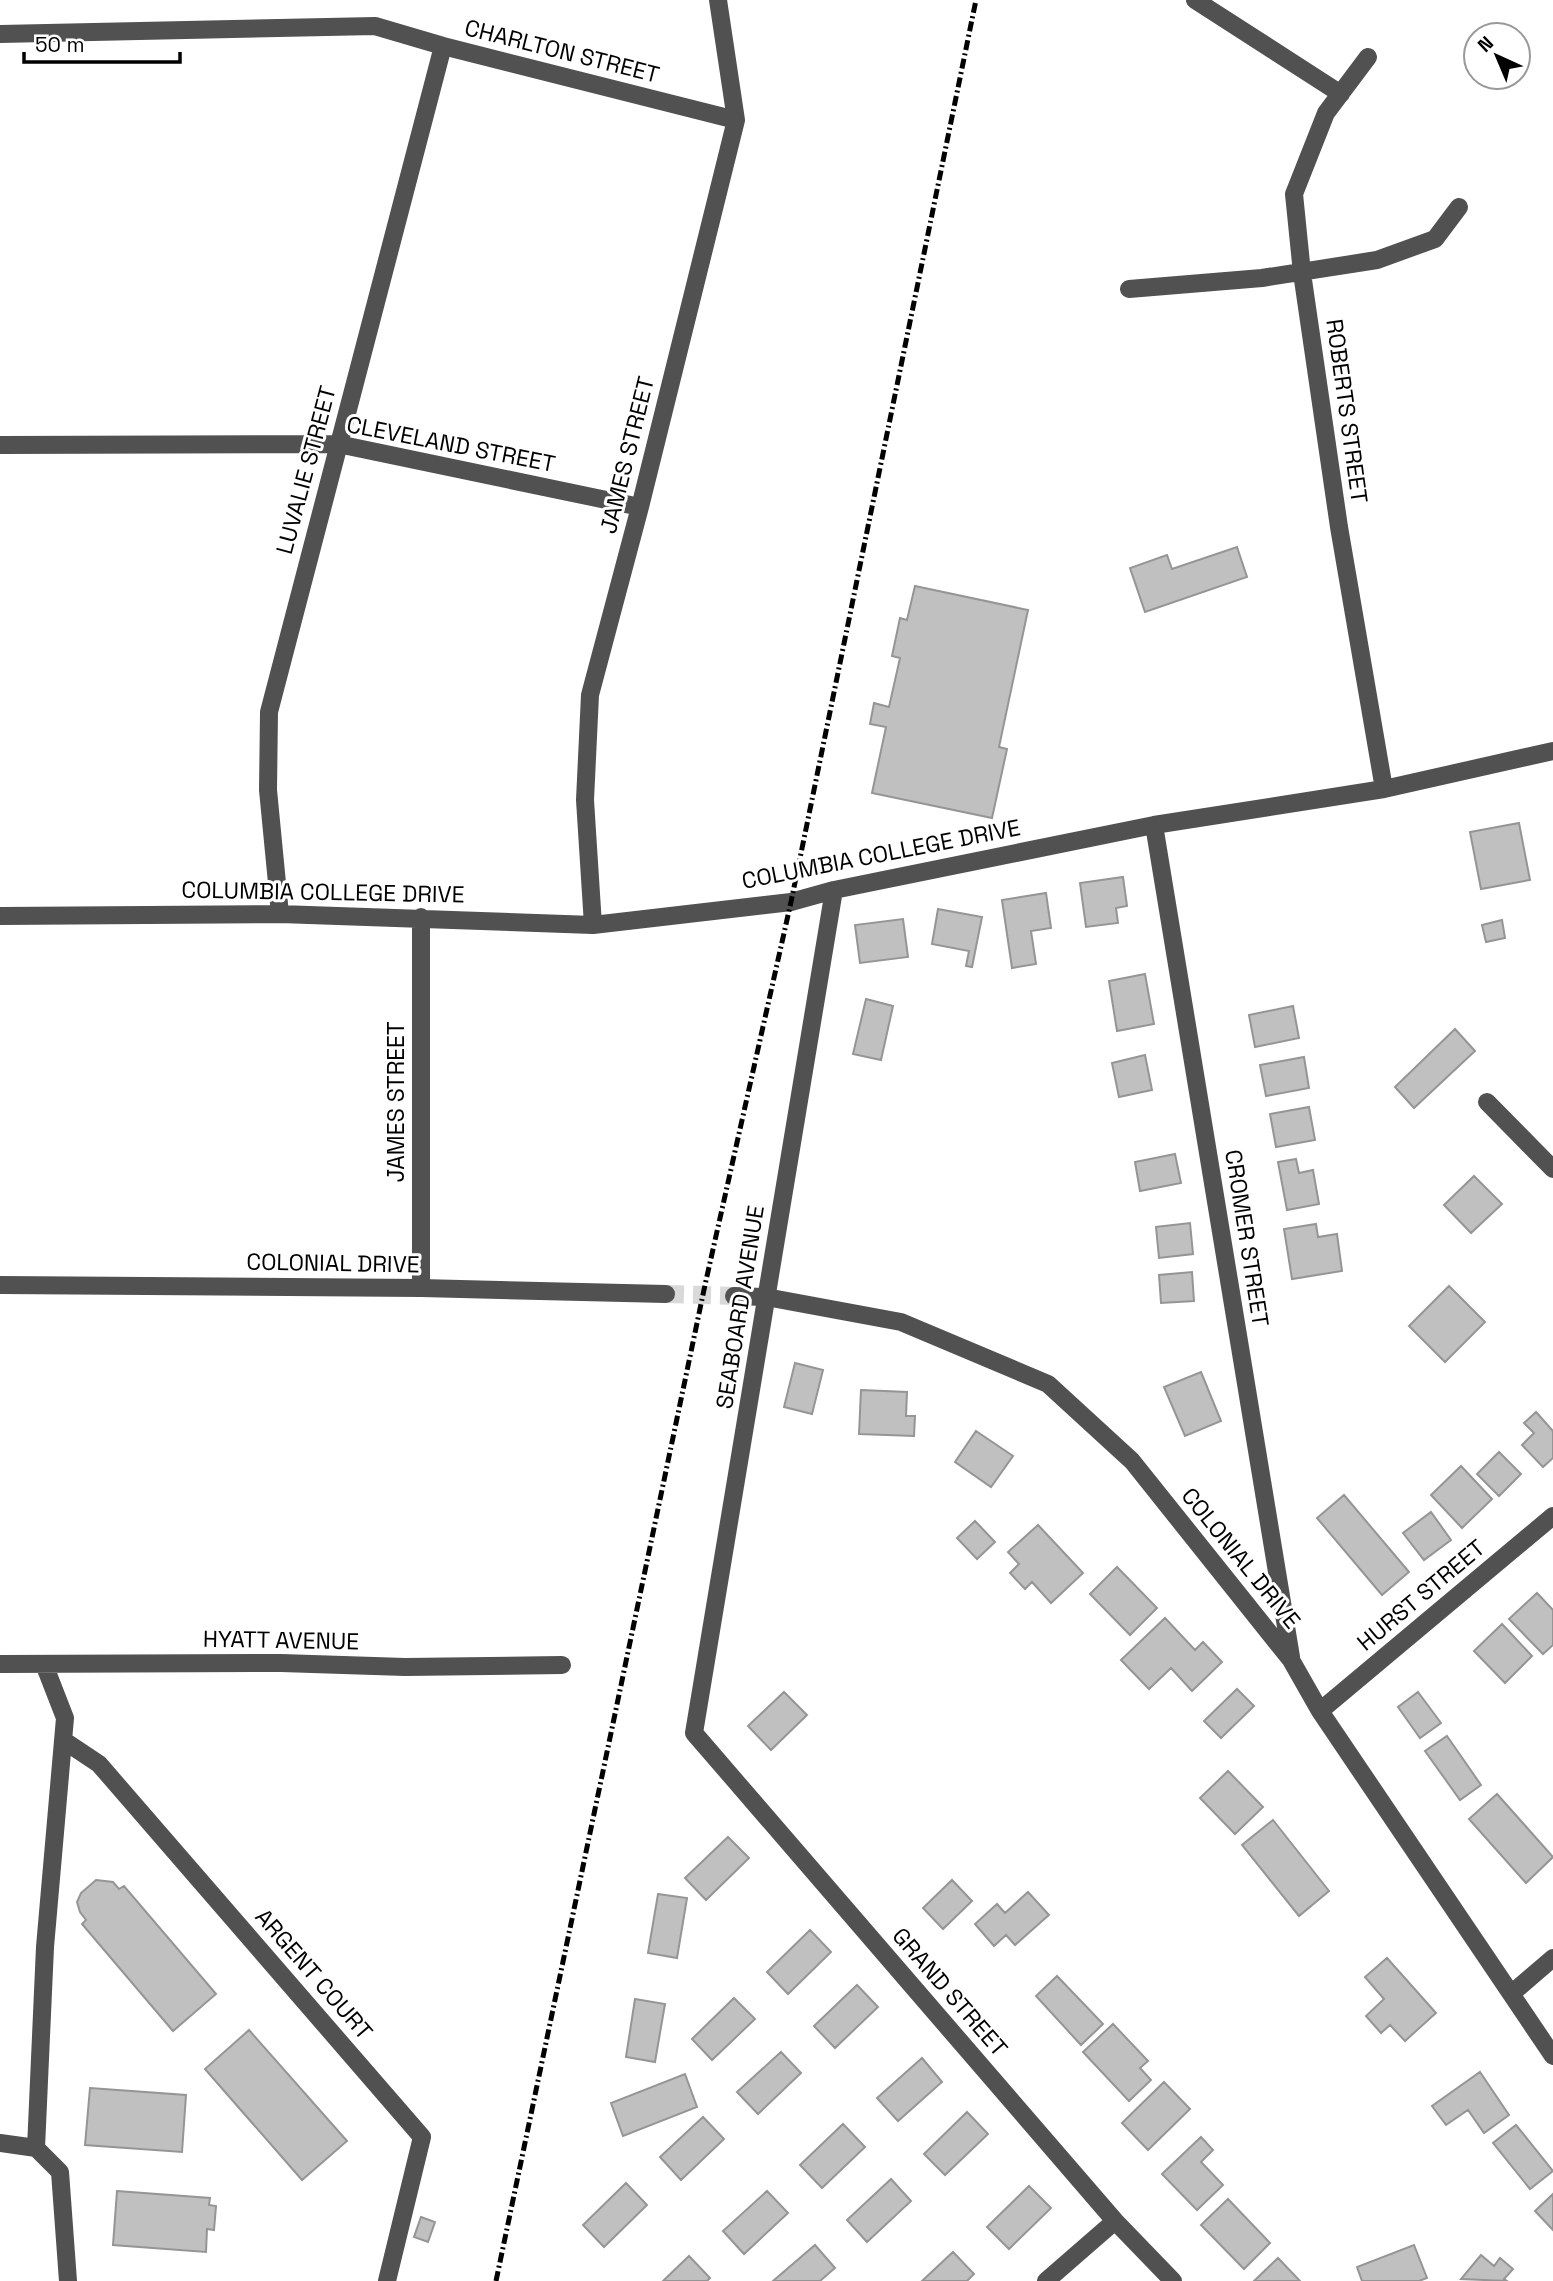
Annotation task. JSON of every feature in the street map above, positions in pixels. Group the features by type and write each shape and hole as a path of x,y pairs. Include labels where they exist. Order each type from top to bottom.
{"street":[{"name":"JAMES STREET","path":"593,925 585,800 590,695 640,507 736,120 719,0"},
{"path":"1195,0 1341,94"},
{"name":"CHARLTON STREET","path":"0,34 375,26 443,46 736,120"},
{"name":"LUVALIE STREET","path":"280,914 268,790 269,712 443,46"},
{"name":"ROBERTS STREET","path":"1368,57 1326,113 1294,194 1302,273 1339,527 1384,789"},
{"path":"1129,289 1262,278 1377,260 1435,239 1460,207"},
{"name":"CLEVELAND STREET","path":"0,444 338,444 640,507"},
{"name":"COLUMBIA COLLEGE DRIVE","path":"0,916 280,914 593,925 791,902 834,890 1154,825 1384,789 1553,751"},
{"name":"CROMER STREET","path":"1154,825 1292,1660"},
{"name":"SEABOARD AVENUE","path":"694,1732 834,890"},
{"name":"JAMES STREET","path":"421,917 421,1288"},
{"path":"1487,1102 1553,1169"},
{"name":"COLONIAL DRIVE","path":"0,1285 421,1288 666,1294"},
{"name":"COLONIAL DRIVE","path":"734,1296 766,1297 901,1322 1048,1384 1132,1461 1292,1660 1320,1711 1553,2056"},
{"name":"HURST STREET","path":"1320,1711 1553,1516"},
{"name":"HYATT AVENUE","path":"0,1664 281,1663 405,1667 562,1665"},
{"path":"36,2148 45,1947 65,1718 44,1664"},
{"name":"GRAND STREET","path":"694,1732 1115,2221 1172,2281"},
{"name":"ARGENT COURT","path":"63,1740 99,1763 422,2137 387,2281"},
{"path":"1511,1994 1553,1958"},
{"path":"0,2143 36,2148 60,2172 68,2281"},
{"path":"1046,2281 1115,2221"}],"building":[{"path":"1237,547 1247,577 1145,612 1130,568 1167,555 1172,569"},
{"path":"915,586 1028,610 999,747 1007,749 992,818 872,793 886,727 870,724 874,703 889,707 900,658 892,656 900,618 907,620"},
{"path":"1519,823 1530,880 1481,889 1470,832"},
{"path":"1123,877 1127,906 1116,908 1118,923 1086,927 1080,883"},
{"path":"1046,893 1051,928 1031,931 1036,964 1012,968 1002,900"},
{"path":"938,909 982,917 972,967 966,966 969,951 932,944"},
{"path":"903,919 908,957 860,963 855,925"},
{"path":"1502,920 1505,938 1486,942 1482,925"},
{"path":"1145,974 1154,1024 1117,1031 1109,981"},
{"path":"866,999 893,1006 881,1060 853,1054"},
{"path":"1293,1006 1299,1038 1255,1047 1249,1015"},
{"path":"1455,1029 1475,1051 1414,1108 1395,1087"},
{"path":"1145,1055 1152,1090 1119,1097 1112,1063"},
{"path":"1304,1057 1309,1088 1266,1096 1260,1065"},
{"path":"1309,1107 1315,1140 1276,1147 1270,1114"},
{"path":"1175,1154 1181,1183 1140,1191 1135,1162"},
{"path":"1296,1159 1299,1173 1313,1170 1319,1204 1287,1210 1278,1162"},
{"path":"1474,1176 1502,1204 1471,1233 1444,1205"},
{"path":"1190,1223 1193,1254 1159,1258 1156,1227"},
{"path":"1316,1224 1318,1237 1337,1234 1342,1271 1292,1279 1284,1229"},
{"path":"1192,1272 1194,1301 1161,1303 1159,1275"},
{"path":"1449,1286 1485,1322 1445,1362 1409,1326"},
{"path":"795,1363 823,1370 812,1414 784,1407"},
{"path":"1201,1372 1221,1421 1185,1436 1164,1387"},
{"path":"861,1390 907,1392 906,1416 915,1416 914,1436 859,1434"},
{"path":"1536,1412 1553,1431 1553,1458 1543,1467 1522,1445 1534,1433 1524,1423"},
{"path":"976,1431 1013,1456 991,1487 955,1462"},
{"path":"1499,1452 1521,1474 1499,1496 1477,1474"},
{"path":"1461,1466 1492,1499 1462,1528 1431,1495"},
{"path":"1344,1495 1409,1572 1382,1595 1317,1518"},
{"path":"1431,1512 1451,1540 1424,1560 1403,1533"},
{"path":"975,1521 995,1542 977,1559 957,1538"},
{"path":"1038,1525 1083,1573 1051,1603 1032,1582 1025,1589 1010,1573 1019,1564 1008,1552"},
{"path":"1117,1567 1157,1608 1130,1635 1090,1594"},
{"path":"1537,1593 1553,1610 1553,1645 1543,1654 1509,1619"},
{"path":"1165,1618 1195,1650 1203,1642 1222,1662 1192,1691 1171,1668 1149,1689 1121,1660"},
{"path":"1502,1624 1532,1656 1505,1683 1474,1651"},
{"path":"1237,1689 1254,1706 1221,1738 1204,1721"},
{"path":"784,1692 807,1715 771,1750 748,1726"},
{"path":"1418,1692 1441,1723 1420,1738 1398,1707"},
{"path":"1447,1736 1481,1785 1460,1800 1425,1751"},
{"path":"1228,1771 1263,1807 1235,1834 1200,1798"},
{"path":"1497,1794 1553,1857 1526,1883 1469,1819"},
{"path":"1273,1820 1329,1891 1299,1916 1242,1845"},
{"path":"728,1837 749,1858 706,1900 685,1878"},
{"path":"96,1880 113,1882 119,1889 124,1886 216,1994 173,2031 82,1924 86,1920 77,1902 81,1893"},
{"path":"952,1880 972,1901 943,1929 923,1908"},
{"path":"1028,1892 1049,1915 1015,1945 1006,1935 994,1946 975,1924 997,1904 1005,1913"},
{"path":"658,1894 687,1898 677,1958 648,1953"},
{"path":"810,1930 831,1952 788,1994 767,1972"},
{"path":"1387,1958 1436,2013 1405,2041 1390,2025 1381,2033 1366,2016 1384,1999 1365,1977"},
{"path":"1057,1976 1103,2024 1081,2045 1036,1996"},
{"path":"857,1985 878,2007 835,2048 814,2026"},
{"path":"734,1998 755,2019 712,2060 692,2039"},
{"path":"635,1999 665,2004 655,2062 626,2057"},
{"path":"1113,2024 1148,2061 1140,2068 1151,2080 1129,2101 1083,2052"},
{"path":"249,2030 347,2141 302,2180 205,2069"},
{"path":"781,2052 801,2073 758,2114 737,2092"},
{"path":"922,2058 942,2082 898,2121 877,2098"},
{"path":"1480,2072 1509,2115 1484,2133 1468,2110 1446,2125 1432,2106"},
{"path":"685,2074 697,2107 623,2136 611,2103"},
{"path":"1164,2082 1190,2109 1148,2150 1122,2123"},
{"path":"90,2088 186,2095 182,2152 85,2145"},
{"path":"967,2112 988,2134 945,2175 924,2154"},
{"path":"703,2117 724,2139 681,2180 660,2157"},
{"path":"843,2124 865,2147 822,2188 800,2165"},
{"path":"1516,2125 1553,2171 1530,2189 1493,2143"},
{"path":"1201,2137 1213,2150 1201,2162 1223,2185 1197,2210 1162,2174"},
{"path":"891,2179 911,2201 867,2242 847,2220"},
{"path":"626,2183 647,2205 604,2247 583,2225"},
{"path":"1029,2186 1051,2208 1009,2249 987,2227"},
{"path":"117,2191 210,2198 209,2205 216,2206 214,2230 207,2229 206,2252 113,2245"},
{"path":"767,2191 788,2213 744,2254 723,2231"},
{"path":"1553,2194 1553,2230 1535,2211"},
{"path":"1228,2199 1270,2243 1244,2269 1201,2225"},
{"path":"421,2217 435,2222 428,2242 414,2237"},
{"path":"815,2245 835,2268 820,2281 773,2281"},
{"path":"1414,2245 1427,2278 1419,2281 1362,2281 1357,2267"},
{"path":"953,2252 974,2274 967,2281 922,2281"},
{"path":"1481,2255 1494,2266 1500,2258 1513,2269 1504,2279 1507,2281 1461,2279"},
{"path":"689,2256 710,2278 707,2281 663,2281"},
{"path":"1278,2258 1300,2281 1254,2281"}],"tunnel":[{"path":"666,1294 734,1296"}],"railway":[{"path":"496,2281 705,1285 791,902 976,0"}]}
